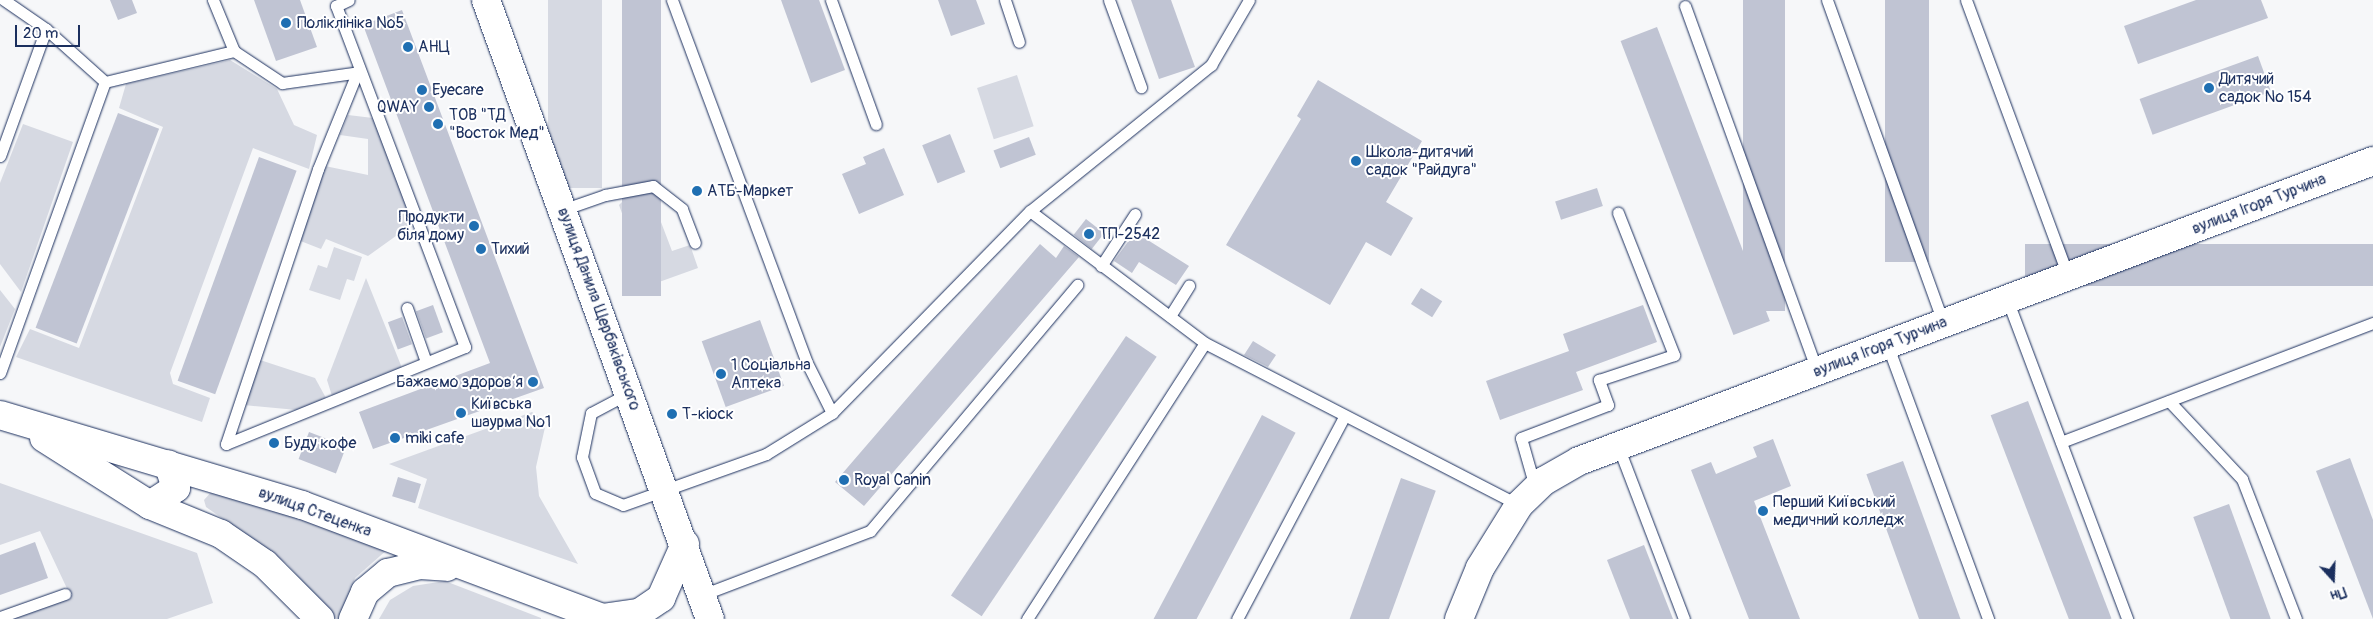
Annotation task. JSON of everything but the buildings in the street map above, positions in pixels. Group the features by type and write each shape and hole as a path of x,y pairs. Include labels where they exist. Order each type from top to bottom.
{"main road":[{"name":"вулиця Данила Щербаківського","path":"486,0 706,607"},
{"name":"вулиця Ігоря Турчина","path":"1459,619 1480,568 1527,497 1579,461 2373,161"},
{"name":"вулиця Стеценка","path":"10,419 302,505 464,568 604,618"},
{"name":"вулиця Стеценка","path":"10,419 150,505 236,544 266,564 320,619"},
{"path":"150,505 176,488 168,464"},
{"path":"604,618 639,612 661,598 673,578 684,544"},
{"path":"352,619 365,592 388,573 420,565 464,568"}],"lane":[{"path":"4,0 46,30 105,82"},
{"path":"213,0 234,51 282,84 360,72"},
{"path":"349,0 336,6 465,347 226,444 318,169 360,72"},
{"path":"672,0 806,361 832,413"},
{"path":"831,0 876,124"},
{"path":"1004,0 1019,42"},
{"path":"629,393 591,413 582,457 595,493 623,505 665,492 766,454 832,413 1030,211 1211,65 1249,0"},
{"path":"1827,0 1944,323"},
{"path":"1966,0 2068,276"},
{"path":"1107,1 1141,87"},
{"path":"1686,6 1817,370"},
{"path":"0,156 46,30"},
{"path":"105,82 234,51"},
{"path":"0,373 105,82"},
{"path":"562,210 605,195 653,186 682,209 695,243"},
{"path":"1030,211 1205,343 1344,417 1527,497 1522,438 1608,405 1599,380 1674,355 1618,213"},
{"path":"1101,266 1135,214"},
{"path":"706,607 870,531 1077,285"},
{"path":"1170,316 1188,285"},
{"path":"2007,299 2127,619"},
{"path":"406,308 426,362"},
{"path":"2060,442 2373,323"},
{"path":"1027,619 1205,343"},
{"path":"1887,344 1988,619"},
{"path":"2169,401 2242,479 2296,619"},
{"path":"1237,619 1344,417"},
{"path":"1618,446 1684,619"},
{"path":"0,617 65,594"}],"shaded area":[{"path":"548,0 602,0 602,188 548,188"},
{"path":"230,60 277,89 294,125 317,135 309,169 253,148 170,373 173,384 210,398 202,422 16,357 30,329 79,348 163,127 119,108 126,84"},
{"path":"1017,75 1034,126 994,139 977,88"},
{"path":"348,115 373,118 414,223 368,256 326,239 321,249 298,240 325,166 368,175 368,139 340,135"},
{"path":"23,124 73,142 21,292 0,264 0,183"},
{"path":"623,201 653,201 672,251 690,245 698,268 648,286 619,205"},
{"path":"334,247 362,257 354,281 347,279 340,300 309,290 318,265 327,268"},
{"path":"366,278 402,368 332,396 327,380"},
{"path":"0,290 15,309 0,347"},
{"path":"257,359 315,378 326,398 297,410 244,405"},
{"path":"532,412 546,423 536,467 539,496 578,564 418,508 427,479 389,464"},
{"path":"0,483 197,553 213,603 167,619 9,619 71,597 40,531 0,545"},
{"path":"213,490 388,549 355,578 340,619 336,619 287,564 206,507 204,500"},
{"path":"445,581 541,619 379,619 390,600 413,586"}],"place":[{"name":"Поліклініка №5","path":"286,23"},
{"name":"АНЦ","path":"408,47"},
{"name":"Дитячий садок № 154","path":"2209,88"},
{"name":"Eyecare","path":"422,90"},
{"name":"QWAY","path":"429,107"},
{"name":"ТОВ \"ТД \"Восток Мед\"","path":"438,124"},
{"name":"Школа-дитячий садок \"Райдуга\"","path":"1356,161"},
{"name":"АТБ-Маркет","path":"697,191"},
{"name":"Продукти біля дому","path":"474,226"},
{"name":"ТП-2542","path":"1089,234"},
{"name":"Тихий","path":"481,249"},
{"name":"1 Соціальна Аптека","path":"721,374"},
{"name":"Бажаємо здоровʼя","path":"533,382"},
{"name":"Київська шаурма №1","path":"461,413"},
{"name":"Т-кіоск","path":"672,414"},
{"name":"miki cafe","path":"395,438"},
{"name":"Буду кофе","path":"274,443"},
{"name":"Royal Canin","path":"844,480"},
{"name":"Перший Київський медичний колледж","path":"1763,511"}]}
